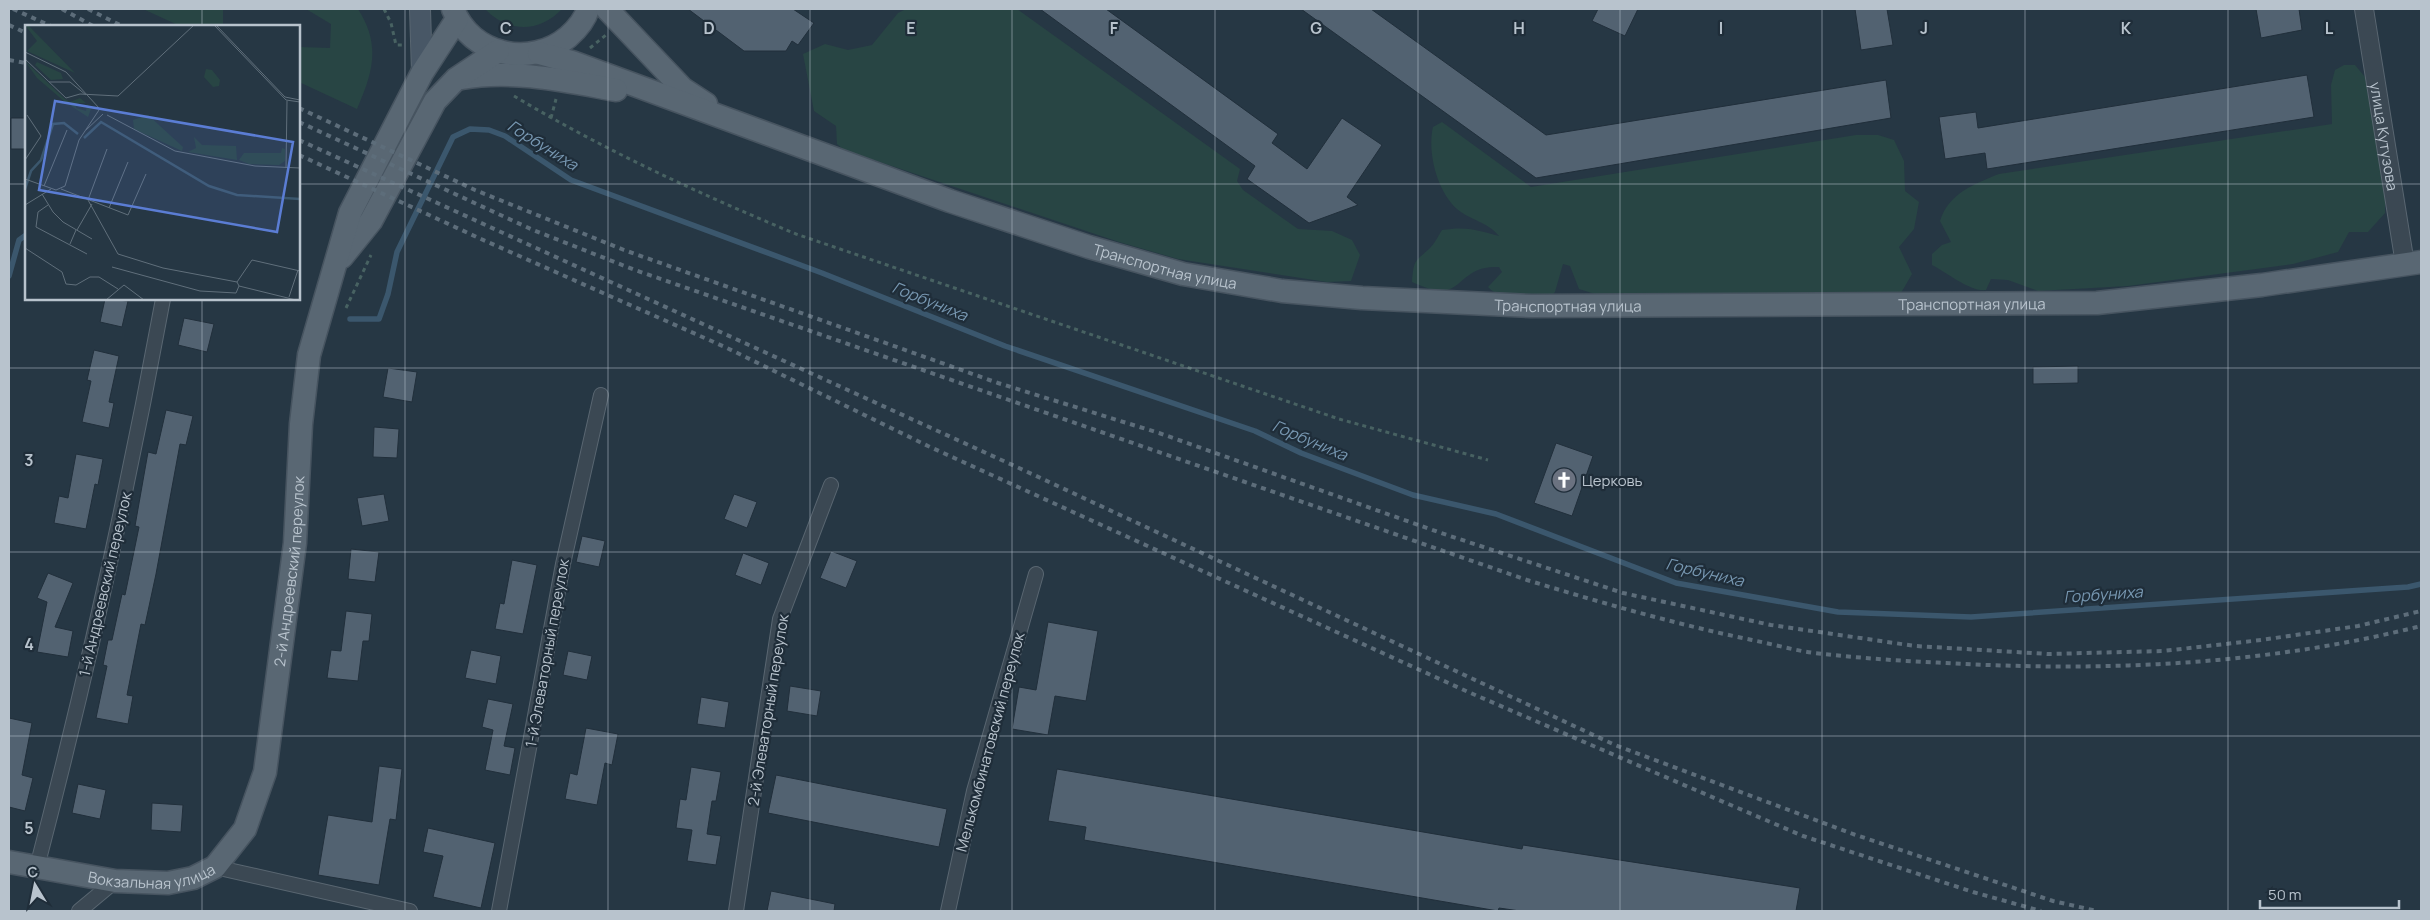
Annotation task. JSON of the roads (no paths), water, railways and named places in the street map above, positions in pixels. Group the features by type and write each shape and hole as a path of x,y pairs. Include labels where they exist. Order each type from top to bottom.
{"main road":[{"path":"420,9 422,73"},
{"path":"455,14 468,33 482,44 498,51 518,55 539,53 559,44 575,30 588,9"},
{"path":"607,9 682,89 737,123"},
{"name":"2-й Андреевский переулок","path":"215,868 245,829 265,772 295,543 301,424 309,354 350,213 422,73 455,14"},
{"path":"336,263 371,222 435,102 456,79 498,51"},
{"path":"539,53 572,62 675,102 737,123"},
{"path":"456,79 488,74 522,76 613,89 675,102"},
{"name":"Транспортная улица","path":"737,123 950,201 1089,247 1183,274 1282,291 1362,298 1531,306 2097,303 2262,285 2413,263"},
{"name":"Вокзальная улица","path":"9,862 115,881 168,883 193,878 215,868"}],"street":[{"name":"улица Кутузова","path":"2364,9 2413,263"},
{"name":"1-й Андреевский переулок","path":"37,867 74,727 136,447 163,300"},
{"name":"1-й Элеваторный переулок","path":"499,911 563,564 601,395"},
{"name":"2-й Элеваторный переулок","path":"736,911 780,619 830,485"},
{"name":"Мелькомбинатовский переулок","path":"948,911 974,791 1036,574"},
{"name":"Вокзальная улица","path":"215,868 410,911"},
{"path":"79,911 115,881"}],"waterway":[{"name":"Горбуниха","path":"350,319 379,319 388,294 397,252 453,137 470,129 489,130 505,136 571,180 822,273 1005,346 1255,431 1301,453 1413,495 1496,514 1676,583 1838,612 1971,617 2408,587 2421,584"},
{"name":"Горбуниха","path":"9,276 19,240 25,236"}],"railway":[{"path":"13,9 49,25"},
{"path":"62,9 91,25"},
{"path":"88,9 120,25"},
{"path":"9,25 25,33"},
{"path":"9,60 25,63"},
{"path":"300,108 475,190 624,250 998,383 1159,433 1441,533 1623,593 1771,625 1915,646 2048,654 2163,651 2261,640 2358,626 2421,611"},
{"path":"300,122 533,230 635,270 1527,580 1695,627 1798,650 1830,655 2006,666 2126,666 2245,657 2304,650 2421,626"},
{"path":"300,140 1019,468 1615,745 1853,834 2053,901 2097,911"},
{"path":"300,155 481,239 725,347 928,446 1466,691 1803,836 1973,892 2041,911"}],"place":[{"name":"Церковь","path":"1564,480"}]}
